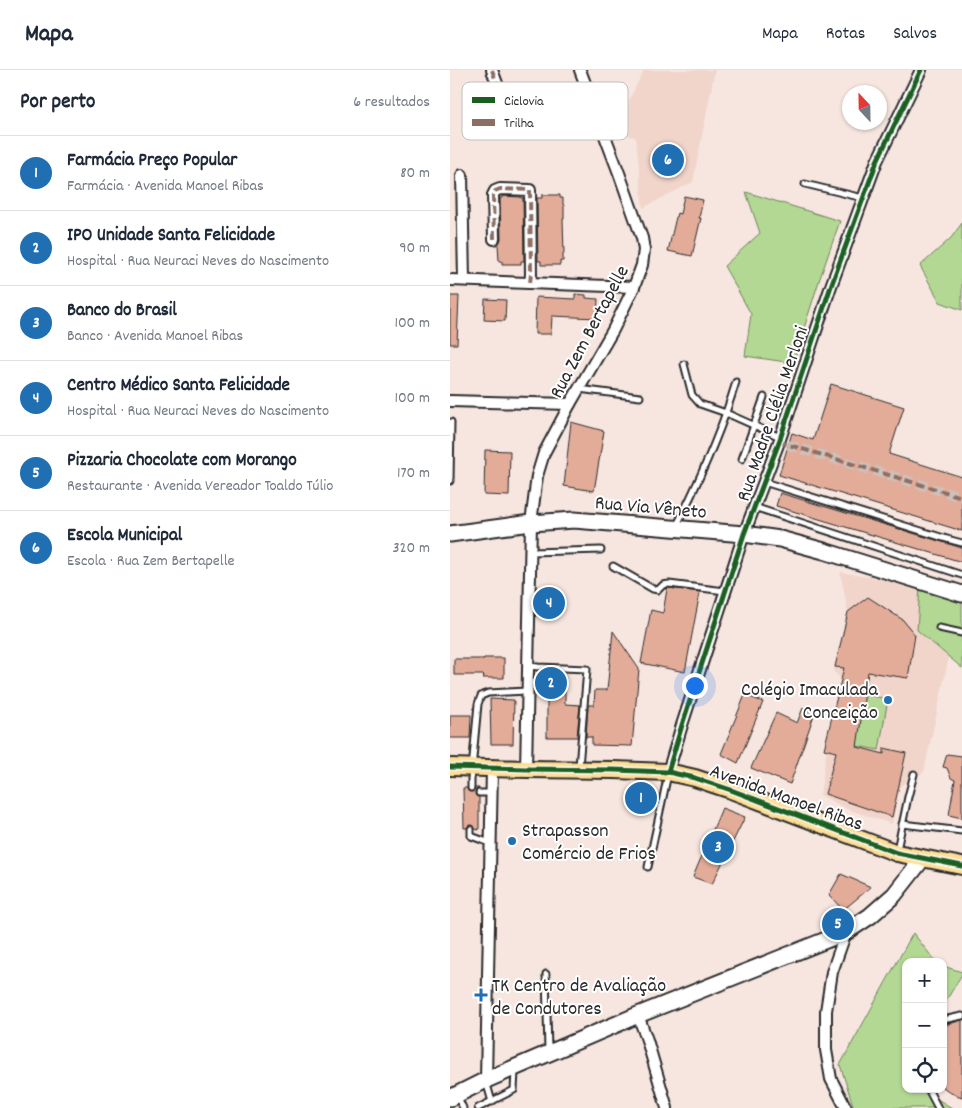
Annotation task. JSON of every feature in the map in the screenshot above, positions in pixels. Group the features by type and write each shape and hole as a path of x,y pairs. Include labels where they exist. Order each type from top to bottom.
{"main road":[{"name":"Rua Via Vêneto","path":"450,534 531,523 574,520 744,534 780,539 824,551 962,594"},
{"name":"Avenida Manoel Ribas","path":"450,767 668,772 695,778 731,790 897,853 962,866"},
{"path":"457,1100 486,1080 638,1015 846,932 870,916 894,895 923,858"}],"street":[{"path":"492,70 496,82"},
{"name":"Rua Zem Bertapelle","path":"580,70 585,82"},
{"name":"Rua Madre Clélia Merloni","path":"668,772 744,534 764,482 783,441 831,286 877,161 921,70"},
{"name":"Rua Zem Bertapelle","path":"526,769 531,523 537,476 544,453 613,330 634,288 642,265 644,250 642,238 607,140"},
{"path":"462,175 464,280"},
{"path":"494,239 493,195 500,190 530,190 530,283"},
{"path":"450,280 634,288"},
{"path":"450,402 570,404"},
{"path":"486,1080 492,769"},
{"path":"846,932 832,972 826,1011 826,1050 831,1079 846,1108"},
{"path":"638,1015 667,1108"}],"lane":[{"path":"805,184 863,198"},
{"path":"684,364 692,395 700,404 754,425 783,441"},
{"path":"676,528 726,414 736,382"},
{"path":"579,389 640,397"},
{"path":"742,458 764,397"},
{"path":"450,481 452,422"},
{"path":"764,482 962,543"},
{"path":"754,507 962,575"},
{"path":"530,552 600,550"},
{"path":"613,566 652,589 658,590 663,585 669,584 725,591"},
{"path":"938,628 962,633"},
{"path":"528,666 587,669 579,770"},
{"path":"471,788 480,696 488,693 527,691"},
{"path":"648,867 668,772"},
{"path":"897,853 914,774"},
{"path":"479,793 491,793"},
{"path":"902,824 962,831"},
{"path":"471,829 471,836 490,843"},
{"path":"546,974 548,1054"},
{"path":"947,1019 962,1016"},
{"path":"478,1108 514,1090 515,1068"},
{"path":"486,1080 492,1102"},
{"path":"930,1093 938,1108"}],"shaded area":[{"path":"644,70 715,70 693,182 643,208 636,138 628,135 628,102"},
{"name":"Colégio Imaculada Conceição","path":"840,572 920,586 917,630 949,657 924,772 900,786 892,824 849,810 820,795 831,721 841,679 833,671 848,612"}],"green space":[{"path":"746,192 840,221 793,363 745,356 751,314 724,266 760,233"},
{"path":"962,223 962,310 940,302 920,266 951,238"},
{"path":"920,586 962,597 962,668 917,630"},
{"path":"855,693 888,699 879,750 846,744"},
{"path":"913,933 933,958 902,958 902,1093 928,1093 952,1108 854,1108 840,1065"},
{"path":"947,967 962,972 947,999"}],"building":[{"path":"542,195 560,195 560,198 563,198 564,254 560,265 541,265 541,261 538,261 537,198 542,198"},
{"path":"502,196 523,198 524,261 521,261 521,264 502,264 502,261 499,261 498,244 501,239 500,198"},
{"path":"684,196 703,200 699,218 701,218 692,256 668,251 677,213 680,214"},
{"path":"575,294 586,295 586,298 598,299 597,318 552,316 551,334 535,334 536,297 575,299"},
{"path":"450,296 459,296 457,344 450,344"},
{"path":"485,299 506,300 505,321 484,320"},
{"path":"831,384 904,407 889,454 962,477 962,531 779,475 792,433 813,440"},
{"path":"571,422 604,431 594,491 564,486"},
{"path":"485,450 510,451 509,496 484,495"},
{"path":"780,493 962,548 962,562 776,506"},
{"path":"667,589 700,592 685,672 641,663 651,610 663,613"},
{"path":"868,597 903,620 915,635 908,678 868,672 857,747 884,754 884,748 906,753 892,817 825,794 836,752 824,749 844,668 835,667 848,612"},
{"path":"613,631 639,669 632,746 592,745 592,737 586,737 588,705 594,705 595,690 607,690"},
{"path":"504,658 504,678 483,678 484,675 454,675 454,659"},
{"path":"545,676 565,676 565,704 580,705 577,737 547,737 547,689 545,689"},
{"path":"745,695 763,702 738,763 721,754"},
{"path":"490,699 514,700 513,744 491,744"},
{"path":"803,708 815,712 790,784 751,768 776,713 797,723"},
{"path":"450,715 471,715 470,738 450,738"},
{"path":"947,754 962,756 962,818 949,815 955,780 951,778 947,768 943,767"},
{"path":"463,788 467,788 471,792 475,788 479,788 475,793 479,797 479,830 471,825 464,828"},
{"path":"722,808 745,817 712,884 693,877"},
{"path":"841,874 871,887 843,910 829,895"},
{"path":"962,1020 962,1097 947,1090 948,1024"}],"tunnel":[{"path":"788,445 962,497"}],"marked path":[{"path":"492,70 496,82"},
{"path":"494,239 493,195 495,191 500,189 530,190 530,283"},
{"path":"779,442 962,497"}],"cycle path":[{"path":"668,772 744,534 779,442 831,286 877,161 921,70"},
{"path":"450,767 668,772 695,778 731,790 897,853 962,866"}],"place":[{"name":"Escola Municipal","path":"668,160"},
{"name":"Centro Médico Santa Felicidade","path":"549,603"},
{"name":"IPO Unidade Santa Felicidade","path":"551,683"},
{"name":"Colégio Imaculada Conceição","path":"888,700"},
{"name":"Farmácia Preço Popular","path":"641,798"},
{"name":"Strapasson Comércio de Frios","path":"512,841"},
{"name":"Banco do Brasil","path":"718,847"},
{"name":"Pizzaria Chocolate com Morango","path":"838,924"},
{"name":"TK Centro de Avaliação de Condutores","path":"481,995"}]}
